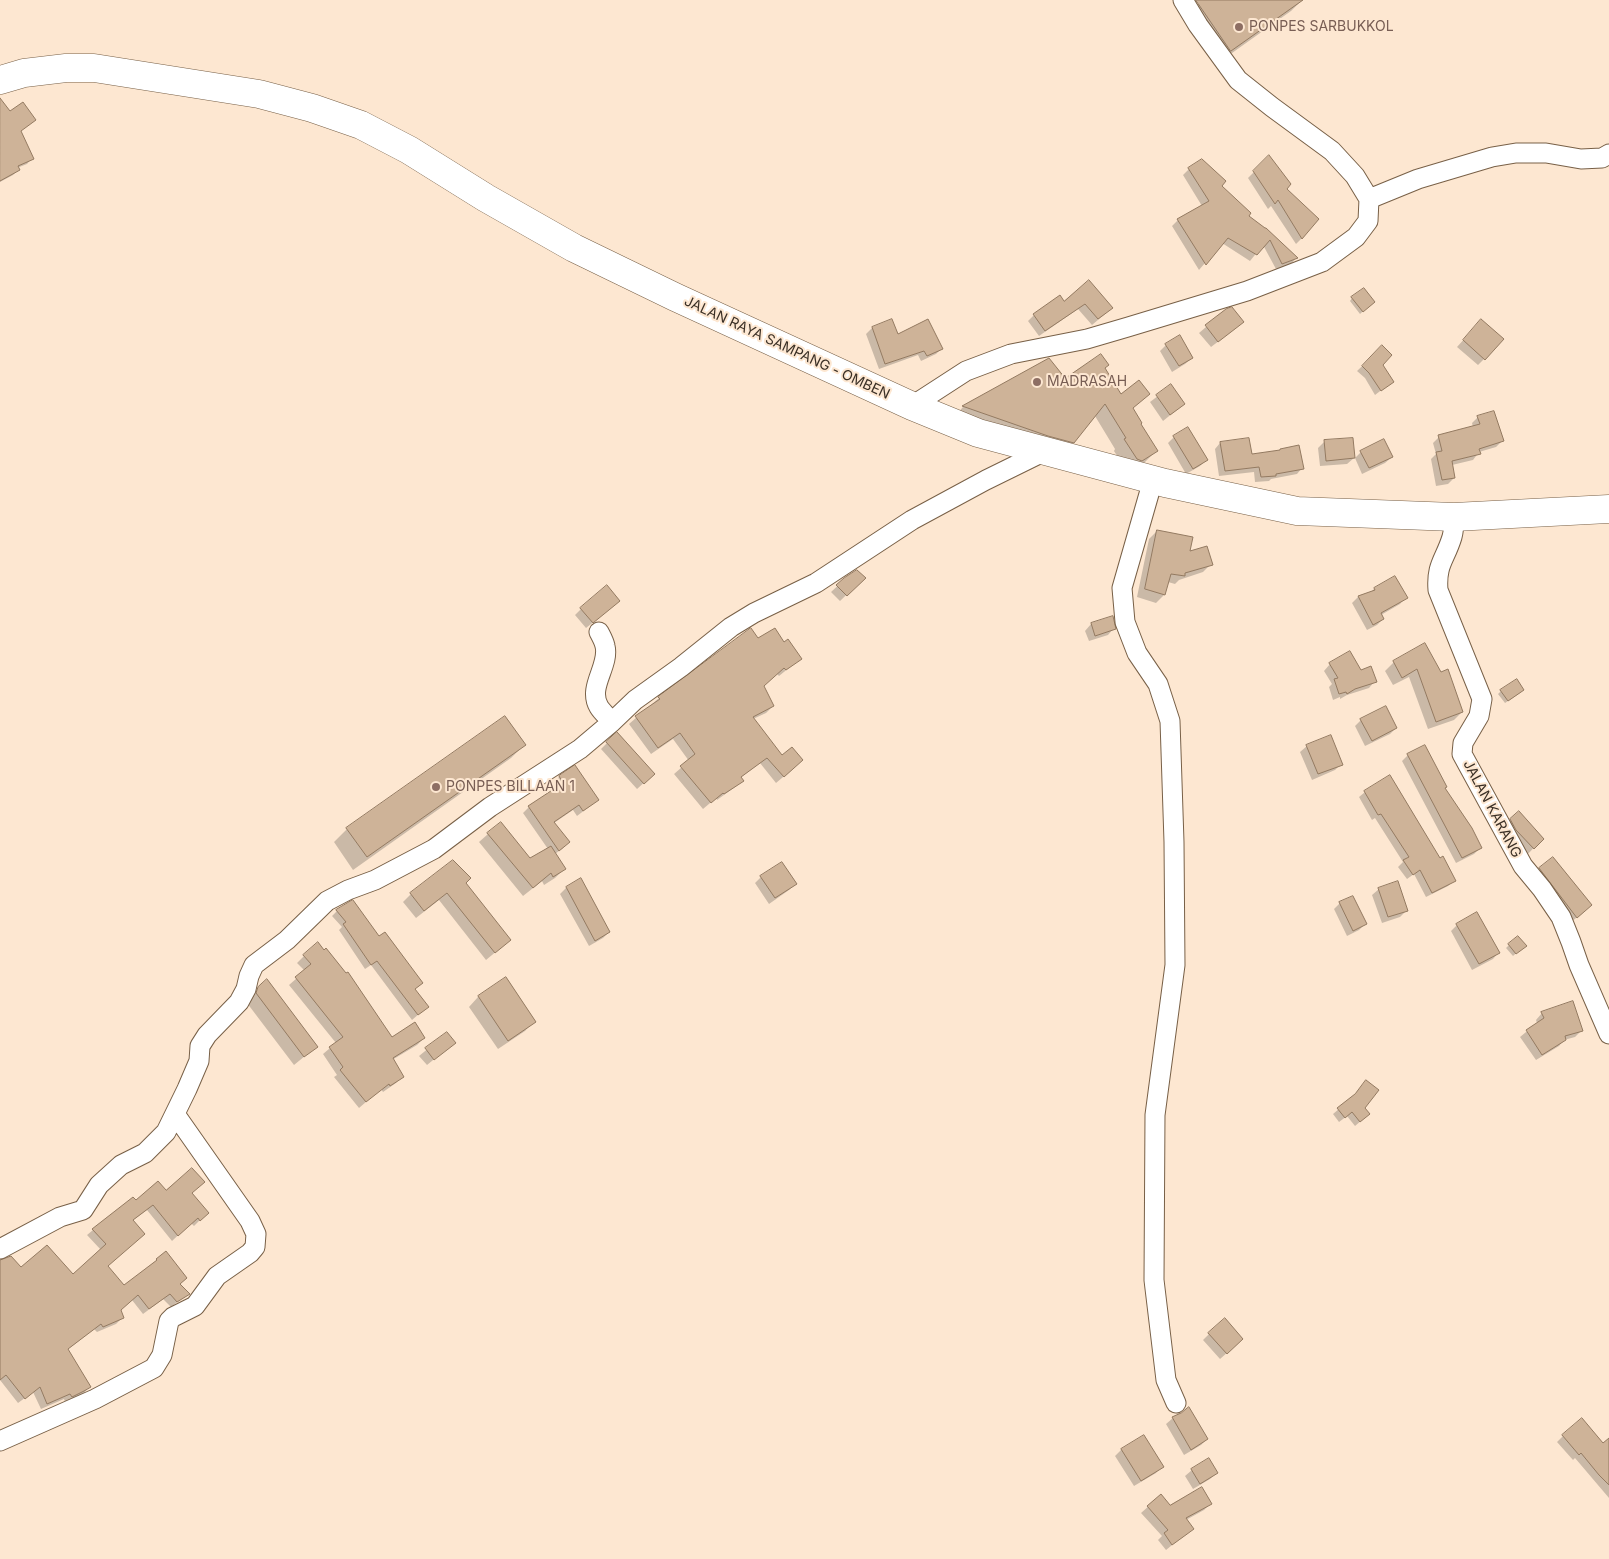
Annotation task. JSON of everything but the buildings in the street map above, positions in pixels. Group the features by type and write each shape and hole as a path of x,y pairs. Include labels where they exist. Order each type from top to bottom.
{"main road":[{"name":"JALAN RAYA SAMPANG - OMBEN","path":"0,80 24,73 66,68 94,68 259,94 312,108 362,125 409,150 486,198 574,248 912,406 978,433 1153,480 1298,511 1454,517 1609,508"}],"street":[{"path":"912,406 966,371 1012,354 1087,339 1128,328 1247,292 1322,262 1356,237 1368,221 1369,199 1355,176 1332,151 1238,80 1198,25 1183,0"},
{"path":"1369,199 1418,179 1492,157 1516,153 1546,153 1602,158 1609,154"},
{"path":"0,1248 60,1217 82,1210 99,1185 121,1165 145,1153 166,1132 188,1089 199,1061 200,1046 207,1035 239,1002 254,966 288,940 327,901 348,890 375,880 434,849 490,807 580,749 635,700 681,667 731,627 754,613 816,583 912,520 1045,451"},
{"path":"1153,480 1122,588 1125,622 1137,653 1158,684 1170,721 1174,842 1175,966 1155,1115 1154,1280 1166,1380 1176,1403"},
{"name":"JALAN KARANG","path":"1454,517 1452,536 1439,568 1437,578 1438,590 1482,699 1479,716 1463,743 1462,754 1522,866 1542,889 1561,917 1579,965 1609,1034"},
{"path":"599,632 605,647 604,659 597,684 596,700 599,708 612,722"},
{"path":"0,1441 95,1399 154,1368 162,1355 169,1321 195,1306 217,1276 250,1254 255,1247 256,1234 250,1221 175,1114"}],"place":[{"name":"PONPES SARBUKKOL","path":"1239,27"},
{"name":"MADRASAH","path":"1037,382"},
{"name":"PONPES BILLAAN 1","path":"436,787"}]}
